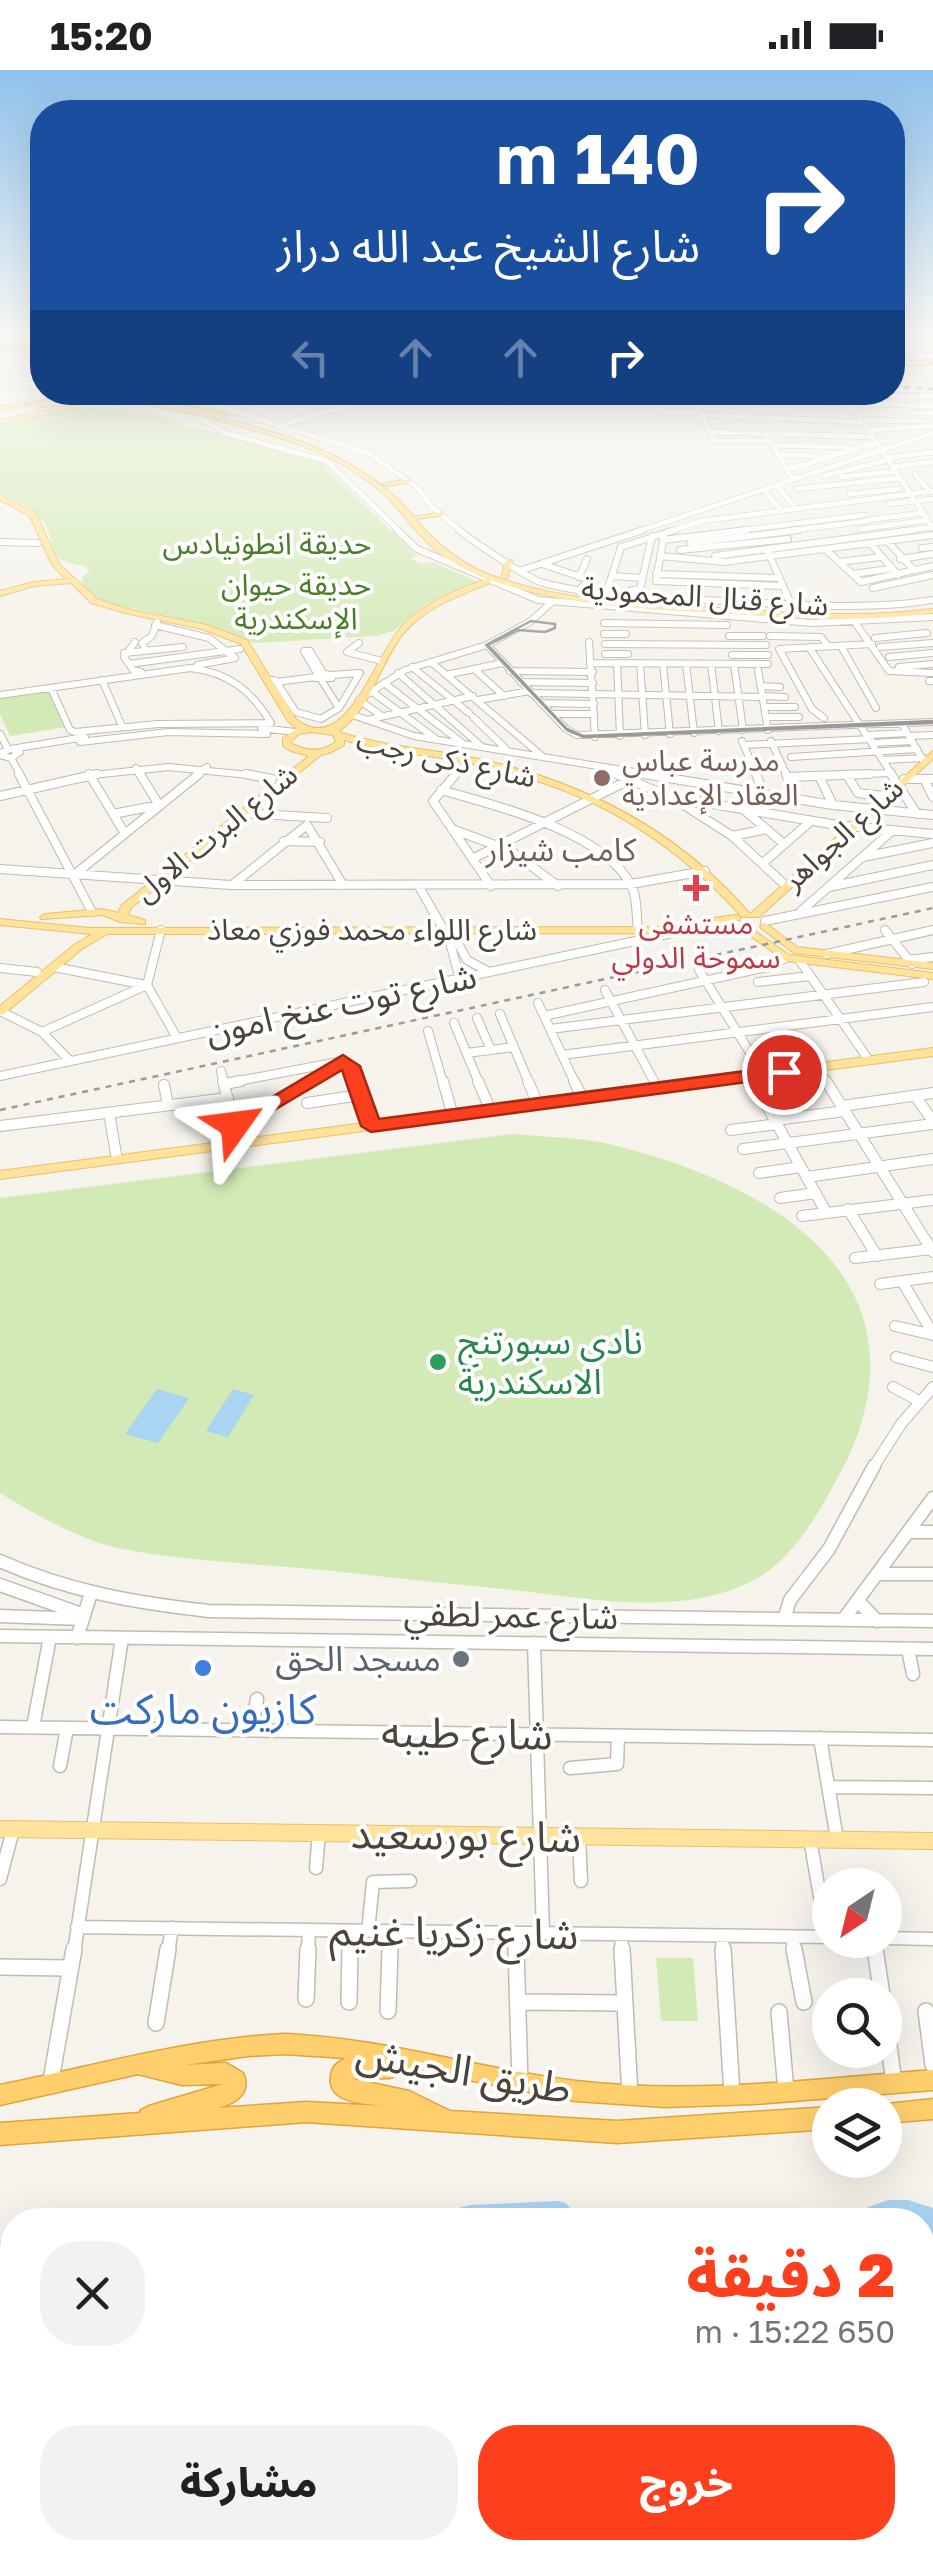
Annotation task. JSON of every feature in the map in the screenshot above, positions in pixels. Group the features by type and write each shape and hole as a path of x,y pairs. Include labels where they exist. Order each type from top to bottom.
{"highway":[{"name":"طريق الجيش","path":"0,2095 212,2050 282,2044 352,2048 520,2083 630,2096 732,2095 933,2080"},
{"path":"420,2060 390,2068 349,2067 342,2072 341,2083 349,2090 419,2104 445,2120"},
{"path":"131,2125 226,2096 235,2084 233,2076 226,2073 182,2075 142,2066"},
{"path":"902,2112 933,2109"},
{"name":"طريق الجيش","path":"0,2134 306,2112 654,2132 812,2119"}],"main road":[{"path":"321,452 374,482 399,504 427,540 454,560 502,581 628,607"},
{"path":"328,452 386,484 454,554 504,577 590,596 827,614 933,609"},
{"path":"386,484 408,480"},
{"name":"شارع البرت الاول","path":"0,499 27,516 54,569 95,606 214,634 235,650 287,726 296,733"},
{"name":"شارع البرت الاول","path":"0,499 37,519 54,569"},
{"path":"417,517 440,514"},
{"path":"422,552 427,540"},
{"path":"504,577 510,562"},
{"path":"0,593 35,581 54,569"},
{"path":"35,581 65,581"},
{"name":"شارع البرت الاول","path":"65,581 110,607 196,624 239,639 274,682 296,733"},
{"path":"338,738 296,733 286,743 296,751 318,753 338,738 398,635 422,611 487,582"},
{"path":"590,596 620,595"},
{"path":"880,606 902,612"},
{"path":"602,608 833,618 933,609"},
{"name":"شارع ذكى رجب","path":"338,738 538,782 591,801"},
{"name":"شارع ذكى رجب","path":"338,738 488,764 591,801 662,839 751,919"},
{"name":"شارع البرت الاول","path":"0,1011 74,940 73,923 152,881 240,813 295,759 296,751"},
{"name":"شارع البرت الاول","path":"121,919 126,907 152,881 250,801 318,753"},
{"name":"شارع الجواهر","path":"751,919 928,760"},
{"name":"شارع اللواء محمد فوزي معاذ","path":"0,913 46,921 76,928 110,930 439,926 465,930 638,927 751,919 747,930 682,931 638,927 121,919 92,913 46,921 0,922"},
{"path":"919,971 791,949 751,919 736,925 786,958 800,961 919,971 933,966"},
{"name":"شارع البرت الاول","path":"0,1002 84,942 110,930"},
{"path":"0,1172 933,1049"},
{"path":"0,1172 236,1131 370,1123 488,1104 519,1104 536,1098 817,1067 933,1049"},
{"name":"شارع بورسعيد","path":"6,1829 933,1840"}],"street":[{"name":"شارع قنال المحمودية","path":"299,452 330,463 422,552 487,582 552,602 602,608"},
{"name":"شارع قنال المحمودية","path":"364,452 408,480 440,514 542,583 665,598 699,595 791,604 933,609"},
{"path":"777,452 817,531"},
{"path":"788,452 811,459"},
{"path":"811,459 812,452"},
{"path":"793,480 827,452"},
{"path":"843,452 850,452"},
{"path":"883,452 925,525"},
{"path":"852,538 868,521 906,452"},
{"path":"897,474 906,452"},
{"path":"796,456 800,466"},
{"path":"787,470 811,459"},
{"path":"844,484 858,470 872,467 918,477 925,525 900,559"},
{"path":"796,490 897,474"},
{"path":"542,583 551,572 695,512 793,480 819,477 844,484 897,474"},
{"path":"897,474 925,525"},
{"path":"817,531 832,506 828,486 819,477"},
{"path":"806,480 854,526"},
{"path":"844,484 900,559 932,580"},
{"path":"778,485 861,582 933,566"},
{"path":"763,490 791,524"},
{"path":"753,493 768,513"},
{"path":"741,497 791,604"},
{"path":"726,502 738,530"},
{"path":"832,506 868,521 925,525"},
{"path":"817,531 832,506"},
{"path":"688,590 699,595 723,532 710,507"},
{"path":"768,513 796,509"},
{"path":"695,512 702,521 714,562"},
{"path":"768,513 752,559 757,570 780,578"},
{"path":"782,513 817,531 856,560"},
{"path":"760,535 782,513"},
{"path":"656,578 664,536 702,521 732,517 760,535 842,531 884,518 925,525"},
{"path":"817,531 844,517 892,525 925,525"},
{"path":"884,518 892,525 925,525"},
{"path":"868,521 925,525"},
{"path":"868,521 925,525"},
{"path":"864,544 868,521"},
{"path":"656,578 696,575 760,535 791,524 852,538"},
{"path":"676,574 682,526"},
{"path":"723,532 738,530 760,535 854,526"},
{"path":"842,531 864,544 898,574"},
{"path":"652,536 638,590 608,592 620,549 652,536 664,536 714,562 738,580 780,578"},
{"path":"0,540 38,540"},
{"path":"841,547 864,544"},
{"path":"681,545 697,561 752,559"},
{"path":"660,556 681,545 696,550 738,580 755,585 780,578"},
{"path":"696,550 696,575"},
{"path":"560,587 581,578 587,559"},
{"path":"736,561 738,580"},
{"path":"842,564 881,561"},
{"path":"842,564 881,561"},
{"path":"853,574 881,561"},
{"path":"656,578 667,582 714,562"},
{"path":"738,580 757,570"},
{"path":"521,572 551,572 590,582 580,590"},
{"path":"614,576 642,578"},
{"path":"873,588 932,580"},
{"path":"665,598 667,582"},
{"path":"755,585 755,596"},
{"path":"368,688 412,667 487,645 531,621 552,602"},
{"path":"628,607 628,654"},
{"name":"شارع قنال المحمودية","path":"628,607 856,624 914,619 933,609"},
{"path":"648,611 670,734"},
{"path":"675,612 694,733"},
{"path":"726,615 739,696 740,730 764,794"},
{"path":"914,619 931,639"},
{"path":"785,620 789,636"},
{"path":"156,623 152,636 142,643 176,668"},
{"path":"813,623 828,646"},
{"path":"604,624 727,625"},
{"path":"702,624 719,732"},
{"path":"856,624 875,643 888,671 933,664"},
{"path":"604,634 626,634"},
{"path":"728,636 821,636"},
{"path":"178,639 189,656"},
{"path":"824,718 812,709 778,649 931,639"},
{"path":"124,653 134,642"},
{"path":"358,642 347,652 382,661"},
{"path":"589,642 595,736"},
{"path":"487,645 571,732 620,736 933,722"},
{"path":"510,671 617,663 628,654 654,645 766,645"},
{"path":"124,653 183,646"},
{"path":"840,646 876,708"},
{"path":"809,647 848,711 901,782 917,814"},
{"path":"605,649 628,654 640,663 768,660"},
{"path":"200,650 209,663"},
{"path":"124,653 128,664 139,672 234,659 235,650 200,650 189,656 128,664"},
{"path":"889,657 933,653"},
{"path":"458,654 504,696"},
{"path":"448,657 458,664"},
{"path":"430,662 542,756"},
{"path":"314,663 338,700"},
{"path":"426,678 471,666 502,663"},
{"path":"617,663 620,736"},
{"path":"640,663 645,735"},
{"path":"412,667 506,750"},
{"path":"0,695 102,680 197,668 236,682 253,696 270,724 122,726 72,732 51,688"},
{"path":"896,670 932,678"},
{"path":"360,672 326,718 304,716 294,710 274,682 324,678 360,672"},
{"path":"774,676 758,673 767,730 797,799"},
{"path":"374,674 395,675 417,689 482,746"},
{"path":"324,678 368,688 436,739"},
{"path":"102,680 122,726"},
{"path":"417,689 454,681"},
{"path":"384,682 462,743"},
{"path":"520,682 594,683"},
{"path":"760,686 780,687"},
{"path":"426,696 463,688"},
{"path":"366,720 418,708 530,692 785,697"},
{"path":"253,696 268,695"},
{"path":"359,699 382,716"},
{"path":"541,703 594,704"},
{"path":"764,707 794,707"},
{"path":"460,725 489,709"},
{"path":"552,714 594,714"},
{"path":"352,715 436,739 833,806 933,815"},
{"path":"766,717 799,717"},
{"path":"451,718 502,720"},
{"path":"383,726 410,720"},
{"path":"902,724 928,760"},
{"path":"817,727 838,766"},
{"path":"790,728 833,806"},
{"path":"6,754 143,732 296,733"},
{"path":"744,745 911,740 933,735"},
{"path":"1,737 6,754 28,788 92,913"},
{"path":"791,757 832,754 873,742 911,740"},
{"path":"884,760 928,760"},
{"path":"465,764 433,801 491,886"},
{"path":"587,764 673,798 732,836 767,830"},
{"path":"74,874 207,767"},
{"path":"0,796 89,774 136,768 207,767 272,779"},
{"path":"136,768 159,805"},
{"path":"787,777 892,773"},
{"path":"89,774 124,832"},
{"path":"848,774 858,793 884,796"},
{"path":"901,782 928,779 932,792"},
{"path":"472,859 633,780 675,780 785,885"},
{"path":"441,790 543,823 596,853 631,884 638,927"},
{"path":"673,798 850,827 933,834"},
{"path":"113,814 159,805"},
{"path":"743,808 784,844"},
{"path":"240,813 327,818"},
{"path":"762,863 811,821"},
{"path":"232,886 308,825 343,886"},
{"path":"451,828 499,846 537,867 558,886"},
{"path":"796,915 893,830"},
{"path":"284,841 320,842"},
{"path":"862,857 933,843"},
{"path":"912,847 933,864"},
{"path":"828,887 933,864"},
{"path":"0,868 232,886 631,884 701,872"},
{"path":"890,874 910,892"},
{"path":"656,881 666,887"},
{"path":"418,885 449,938 460,979"},
{"path":"751,919 796,915 933,887"},
{"path":"161,930 146,985 178,1038"},
{"path":"465,930 458,940 467,960 490,973"},
{"path":"886,930 933,993"},
{"path":"827,954 933,930"},
{"name":"شارع توت عنخ امون","path":"0,1076 682,931"},
{"path":"550,1030 824,995 919,971 933,957"},
{"path":"544,1016 776,965 786,958"},
{"path":"800,961 866,1056"},
{"path":"54,967 146,985"},
{"path":"0,968 37,972"},
{"path":"699,970 737,1032 776,1122 826,1212"},
{"path":"750,971 772,1002"},
{"path":"758,982 810,976"},
{"path":"42,1032 146,985"},
{"path":"605,990 655,1083"},
{"path":"538,1002 580,1093"},
{"path":"562,1054 933,1007"},
{"path":"0,1011 42,1032 70,1061"},
{"path":"500,1014 536,1098"},
{"path":"477,1018 491,1050"},
{"path":"454,1023 488,1104"},
{"path":"428,1031 451,1109"},
{"path":"467,1053 514,1047"},
{"path":"224,1084 344,1061"},
{"path":"344,1061 370,1123"},
{"path":"221,1071 236,1131 344,1061"},
{"path":"817,1067 932,1250 855,1258"},
{"path":"164,1085 168,1105"},
{"path":"731,1130 933,1093"},
{"path":"306,1103 360,1096"},
{"path":"743,1149 933,1122 915,1096"},
{"path":"0,1126 228,1098"},
{"path":"109,1113 116,1154"},
{"path":"759,1173 933,1160"},
{"path":"780,1198 816,1193"},
{"path":"802,1216 933,1200"},
{"path":"848,1209 877,1256"},
{"path":"880,1284 933,1277"},
{"path":"902,1281 933,1334"},
{"path":"895,1326 933,1334"},
{"path":"896,1357 933,1367"},
{"path":"893,1386 924,1401"},
{"path":"784,1620 787,1603 830,1546 882,1449 933,1387"},
{"path":"843,1620 933,1498"},
{"path":"909,1532 933,1532"},
{"name":"شارع عمر لطفي","path":"0,1560 52,1582 92,1593 232,1612 933,1621"},
{"path":"878,1574 933,1574"},
{"path":"0,1585 84,1617"},
{"path":"77,1638 92,1593"},
{"path":"858,1601 877,1620"},
{"path":"0,1616 84,1617"},
{"name":"شارع عمر لطفي","path":"0,1636 933,1649"},
{"path":"33,1728 50,1637"},
{"path":"50,2086 122,1638"},
{"path":"534,1643 543,1934"},
{"path":"908,1649 913,1674"},
{"path":"252,1730 256,1699"},
{"name":"شارع طيبه","path":"0,1727 933,1740"},
{"path":"60,1766 67,1728"},
{"path":"570,1768 617,1764 618,1736"},
{"path":"820,1738 838,1840"},
{"path":"829,1787 933,1788"},
{"path":"0,1879 6,1829"},
{"path":"316,1868 319,1834"},
{"path":"579,1836 581,1882"},
{"path":"810,1839 815,1868"},
{"path":"368,1931 373,1882 410,1881"},
{"name":"شارع زكريا غنيم","path":"77,1927 812,1937"},
{"path":"156,2023 172,1928"},
{"path":"306,1999 309,1930"},
{"path":"348,2002 351,1931"},
{"path":"388,2011 390,1931"},
{"path":"516,1933 520,2083"},
{"path":"621,1934 630,2096"},
{"path":"722,1936 732,2095"},
{"path":"792,1937 804,2002"},
{"path":"902,1938 933,1939"},
{"path":"0,1967 70,1968"},
{"path":"518,2002 625,2003"},
{"path":"926,2011 933,2065"},
{"path":"778,2012 786,2091"},
{"path":"892,2068 894,2083"}],"green space":[{"name":"حديقة انطونيادس","path":"0,452 291,452 321,462 417,556 411,559 421,564 432,562 479,582 423,606 394,631 376,636 252,643 203,624 103,602 83,587 82,577 90,571 57,555 47,527 37,513 0,494"},
{"path":"49,690 67,727 10,736 0,714 0,697"},
{"name":"نادي سبورتنج الاسكندرية","path":"512,1134 609,1144 724,1183 775,1211 818,1246 850,1288 868,1337 868,1395 847,1460 828,1496 792,1548 762,1575 744,1585 688,1600 630,1602 201,1560 123,1549 92,1540 0,1493 0,1198"},
{"path":"656,1958 693,1958 698,2021 661,2021"}],"water":[{"path":"157,1389 189,1398 158,1443 125,1434"},
{"path":"233,1389 254,1395 228,1437 206,1431"},
{"path":"888,2200 908,2200 933,2208 866,2208"},
{"path":"566,2203 570,2208 459,2208 470,2205"}],"tram line":[{"path":"933,721 583,736 567,729 488,645 518,630 545,632 555,628 555,624 531,621 486,645 567,730 584,737 933,723"}],"railway":[{"path":"0,1110 933,908"}],"place":[{"name":"مدرسة عباس العقاد الإعدادية","path":"602,778"},
{"name":"مستشفى سموحة الدولي","path":"696,888"},
{"name":"نادي سبورتنج الاسكندرية","path":"438,1362"},
{"name":"مسجد الحق","path":"461,1659"},
{"name":"كازيون ماركت","path":"203,1668"}],"district":[{"name":"كامب شيزار","path":"561,850"}],"route":[{"path":"235,1125 343,1061 350,1066 371,1126 784,1072"}],"park label":[{"name":"حديقة حيوان الإسكندرية","path":"296,602"}]}
